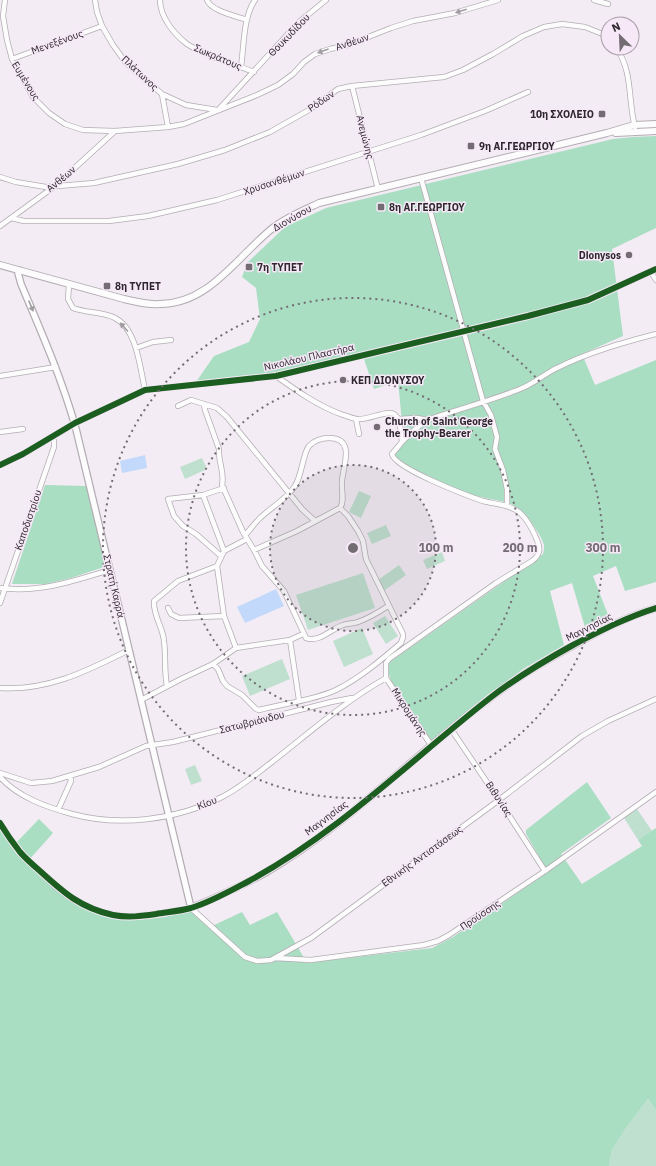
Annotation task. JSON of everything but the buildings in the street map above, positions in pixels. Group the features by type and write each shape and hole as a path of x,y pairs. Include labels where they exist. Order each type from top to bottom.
{"main road":[{"name":"Διονύσου","path":"0,265 143,304 176,303 188,299 211,285 274,227 319,203 607,133 634,125 656,124"},
{"name":"Διονύσου","path":"607,133 656,131"}],"street":[{"name":"Ευμένους","path":"5,0 3,16 12,59 33,97 49,114 65,124 83,130 116,131"},
{"name":"Πλάτωνος","path":"95,0 102,26 112,45 126,63 162,94 186,105 217,110"},
{"name":"Σωκράτους","path":"160,0 160,5 165,19 176,34 188,44 208,54 254,72"},
{"path":"207,0 208,3 215,8 247,20"},
{"path":"241,67 247,20 251,5 255,0"},
{"name":"Θουκυδίδου","path":"254,72 299,22 326,0"},
{"name":"Ανθέων","path":"0,226 55,186 116,131 184,124 278,84 293,74 304,62 315,54 348,45 413,21 455,13 498,0"},
{"path":"594,0 608,4"},
{"name":"Ρόδων","path":"0,177 31,186 55,186 94,183 178,164 225,150 270,132 309,110 338,89 352,86 444,77 463,70 523,36 544,27 562,24 584,27 600,33"},
{"name":"Μενεξένους","path":"12,59 102,26"},
{"path":"620,56 628,80 636,131"},
{"name":"Ανθέων","path":"217,110 254,72"},
{"name":"Ανεμώνης","path":"352,86 378,189"},
{"name":"Χρυσανθέμων","path":"11,218 24,221 109,222 148,216 217,200 429,132 485,111 528,92"},
{"path":"162,94 168,126"},
{"path":"421,178 483,401 491,415 497,437 495,449 503,470 507,489 507,506"},
{"name":"Νικολάου Πλαστήρα","path":"0,465 75,423 145,390 276,376 528,316 588,300 656,269"},
{"name":"Στρατή Καρρά","path":"19,270 18,273 21,284 56,367 75,423 191,908"},
{"path":"651,272 656,280"},
{"path":"69,285 68,299 73,308 114,317 126,328 132,337 136,348 145,390"},
{"path":"386,678 385,669 386,663 389,659 496,583 528,565 536,558 540,547 529,524 521,514 507,506 483,501 453,491 404,467 393,458 393,452 413,431 427,420 521,389 556,368 612,346 656,334"},
{"path":"136,348 153,342 172,340"},
{"path":"0,376 56,367"},
{"path":"276,376 312,401 356,419 366,419 391,412 399,419 402,442"},
{"path":"178,406 191,400 217,408 227,417 302,509 315,521"},
{"path":"204,405 218,449 218,456 224,480 222,485 246,537 262,566 280,586 290,601 306,638 318,638 343,625 356,623 369,618 388,606"},
{"path":"399,419 417,418 427,420"},
{"path":"356,419 359,434"},
{"path":"0,432 22,429"},
{"name":"Καποδιστρίου","path":"0,603 2,588 54,447 52,437"},
{"path":"236,648 224,616 217,566 223,554 246,537 259,519 295,487 300,475 306,451 309,446 320,439 338,439 344,444 347,452 342,483 343,504 340,508 254,550"},
{"path":"223,554 183,526 174,516 168,499 203,495 224,488"},
{"path":"203,495 223,554"},
{"path":"213,664 218,669 227,686 242,695 256,709 259,710 328,693 353,680 401,643 404,637 403,634 366,559 363,541 348,516 340,508"},
{"path":"167,686 165,674 164,640 160,624 155,613 154,601 178,581 217,566"},
{"path":"2,588 40,588 56,586 110,570"},
{"path":"168,608 171,614 179,618 224,616"},
{"name":"Μαγνησίας","path":"0,823 17,849 56,887 72,899 86,906 101,912 128,917 191,908 231,891 266,872 287,858 349,814 503,688 548,659 608,628 636,615 656,608"},
{"path":"141,700 213,664 236,648 290,640 303,634"},
{"path":"290,640 299,700"},
{"path":"0,688 32,687 67,679 81,674 129,650"},
{"name":"Κίου","path":"0,777 20,794 58,810 83,817 107,821 139,820 169,815 211,802 234,790 353,698 386,678"},
{"name":"Μικρομάνης","path":"386,678 431,746"},
{"name":"Σατωβριάνδου","path":"152,745 173,742 331,702 353,698"},
{"name":"Εθνικής Αντιστάσεως","path":"191,908 245,957 257,961 266,961 274,958 310,938 499,800 582,736 608,721 656,698"},
{"name":"Βιθυνίας","path":"451,729 545,871"},
{"path":"0,773 31,783 45,782 70,776 105,764 141,747 152,745"},
{"path":"58,810 71,781 70,776"},
{"name":"Προύσσης","path":"274,958 307,960 322,959 431,944 449,935 545,871 656,792"}],"green space":[{"path":"656,136 656,228 612,249 623,336 582,354 595,385 656,360 656,582 625,591 616,566 593,576 610,620 586,631 572,583 550,591 564,645 523,669 431,741 391,681 387,664 543,554 544,545 538,532 526,516 513,505 451,488 417,472 393,455 404,443 398,381 374,389 362,353 278,372 196,382 214,356 249,342 260,319 256,288 242,277 247,263 285,227 326,208 613,139"},
{"path":"202,458 207,469 185,479 180,467"},
{"path":"45,485 87,486 107,566 71,578 46,584 12,584"},
{"path":"359,491 371,496 361,518 349,512"},
{"path":"386,525 391,536 372,544 367,533"},
{"path":"442,552 445,561 427,569 423,560"},
{"path":"399,565 406,575 385,590 378,580"},
{"path":"363,573 375,608 308,630 296,595"},
{"path":"385,616 398,636 386,644 373,623"},
{"path":"362,628 373,654 344,667 333,641"},
{"path":"282,659 290,679 250,696 242,676"},
{"path":"195,765 202,781 191,785 185,769"},
{"path":"587,782 611,818 561,854 582,884 642,846 638,840 656,828 656,1110 648,1099 626,1128 612,1150 609,1166 0,1166 0,827 14,845 39,819 53,833 28,861 46,881 89,910 112,918 134,920 165,917 193,910 210,927 242,912 250,925 277,912 303,956 305,963 432,948 453,937 548,872 526,834 526,830"},
{"path":"637,809 652,831 638,840 624,818"},
{"path":"648,1099 656,1110 656,1166 609,1166 612,1150 626,1128"}],"water":[{"path":"145,455 147,468 122,473 120,461"},
{"path":"276,589 284,606 245,623 237,607"}],"cycle path":[{"path":"0,465 23,454 75,423 145,390 276,376 528,316 588,300 656,269"},
{"path":"0,823 22,855 65,893 91,908 113,915 130,917 178,911 198,906 249,881 282,862 313,841 373,795 490,698 520,677 562,651 593,635 624,620 656,608"}],"place":[{"name":"10η ΣΧΟΛΕΙΟ","path":"602,114"},
{"name":"9η ΑΓ.ΓΕΩΡΓΙΟΥ","path":"471,146"},
{"name":"8η ΑΓ.ΓΕΩΡΓΙΟΥ","path":"381,207"},
{"name":"Dionysos","path":"629,255"},
{"name":"7η ΤΥΠΕΤ","path":"249,267"},
{"name":"8η ΤΥΠΕΤ","path":"107,286"},
{"name":"ΚΕΠ ΔΙΟΝΥΣΟΥ","path":"343,380"},
{"name":"Church of Saint George the Trophy-Bearer","path":"377,427"}]}
